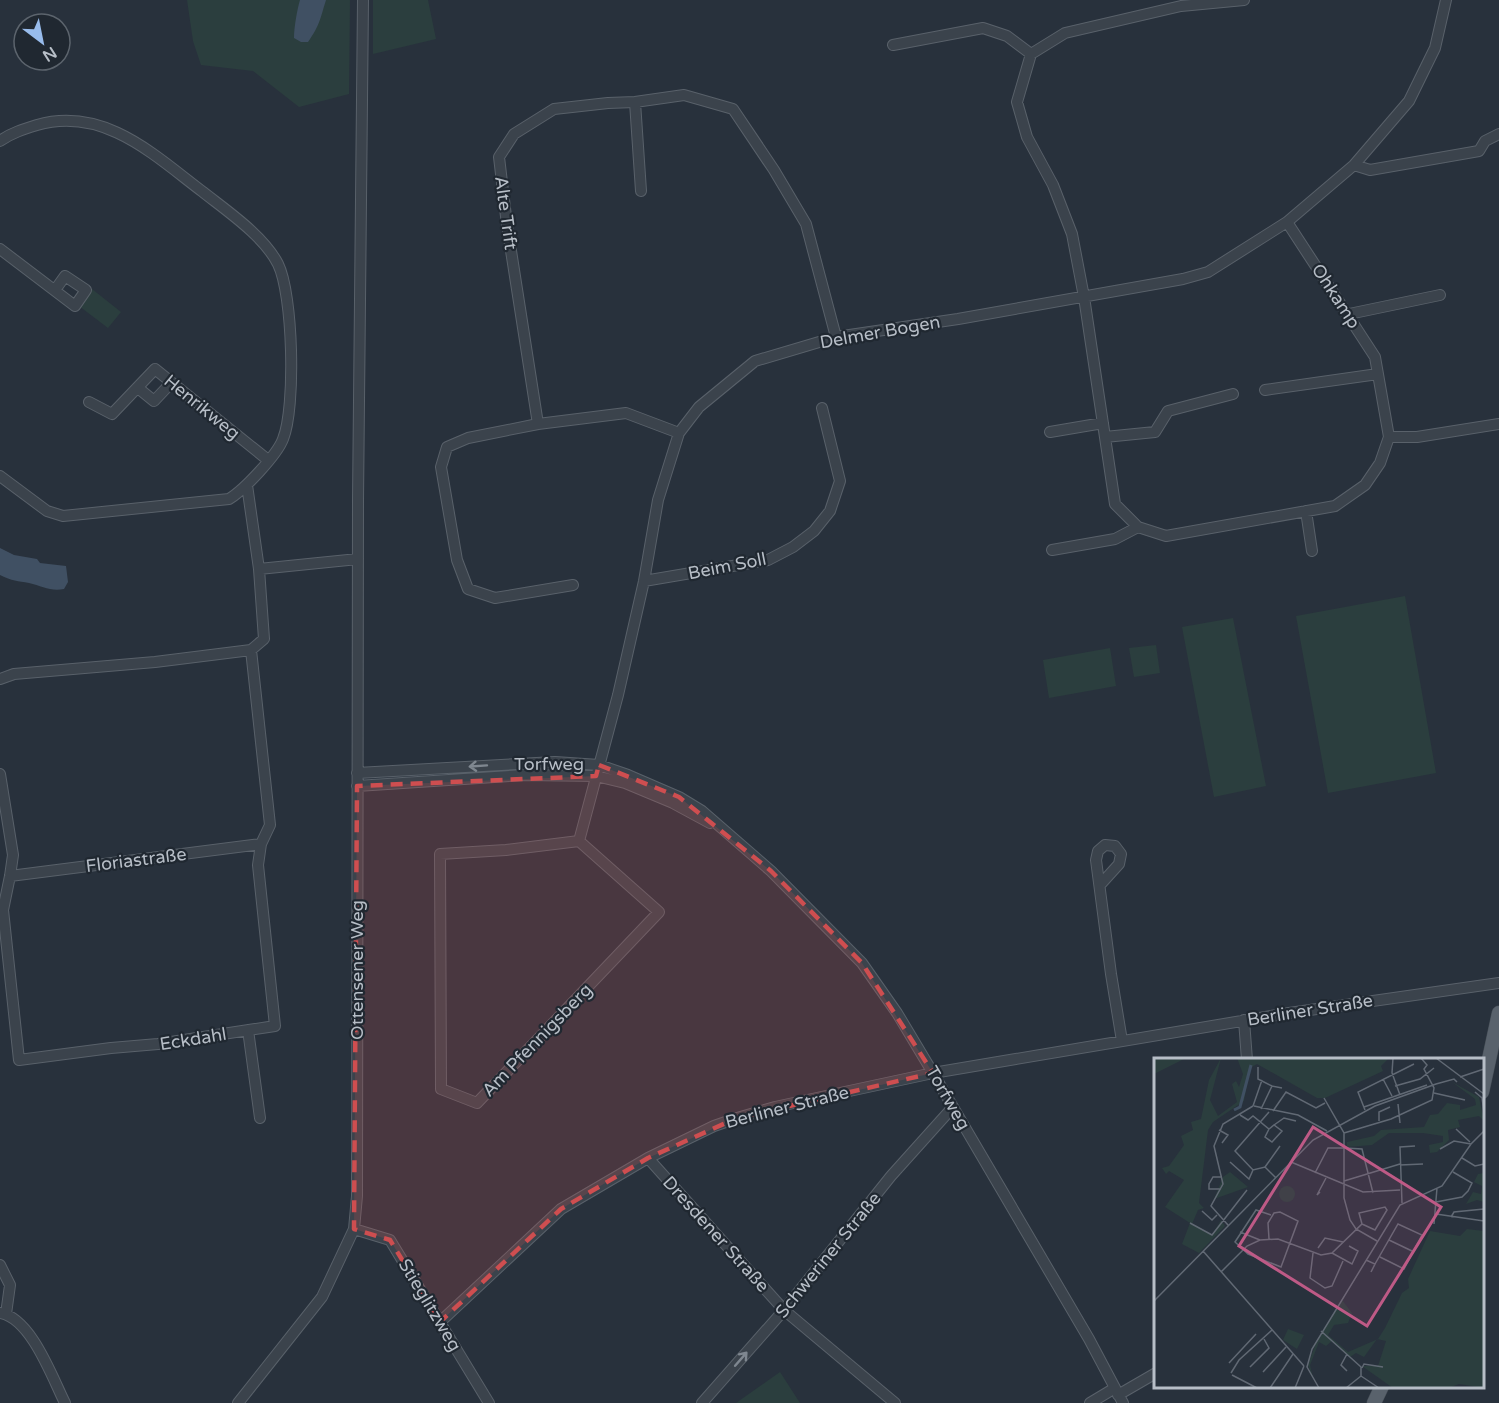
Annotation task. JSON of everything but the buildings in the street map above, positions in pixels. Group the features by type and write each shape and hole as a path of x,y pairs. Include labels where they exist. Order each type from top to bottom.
{"main road":[{"path":"1484,1083 1499,1013"},
{"path":"1374,1403 1381,1388"}],"street":[{"name":"Ottensener Weg","path":"238,1403 322,1297 354,1229 357,1196 358,501 363,0"},
{"path":"1244,0 1181,6 1065,33 1031,54 1017,102 1027,137 1053,186 1072,234 1084,297 1115,504 1138,527 1166,536 1335,506 1365,485 1380,463 1389,437 1417,437 1499,424"},
{"name":"Delmer Bogen","path":"598,771 644,581 658,500 679,433 699,407 755,361 836,337 1084,297 1183,279 1208,272 1287,222 1354,165 1409,101 1435,48 1446,0"},
{"path":"893,45 983,28 1008,36 1031,54"},
{"name":"Alte Trift","path":"538,424 507,225 499,157 514,134 554,109 684,95 733,109 774,170 806,224 836,337"},
{"path":"635,102 641,190"},
{"path":"0,141 9,135 49,122 69,120 110,128 141,145 232,215 268,248 278,264 284,281 289,304 290,391 290,416 283,441 240,493 229,499 63,516 47,510 0,477"},
{"path":"1354,165 1370,170 1479,151 1485,141 1499,134"},
{"name":"Ohkamp","path":"1287,222 1375,357 1389,437"},
{"path":"0,249 55,291 75,306 86,290 65,276 55,291"},
{"path":"1349,314 1440,295"},
{"name":"Henrikweg","path":"138,388 155,369 268,460"},
{"path":"1265,390 1378,374"},
{"path":"89,402 112,414 138,388 154,401 171,383"},
{"path":"1105,437 1155,432 1168,411 1233,394"},
{"name":"Beim Soll","path":"644,581 768,560 793,547 814,531 830,511 840,482 822,408"},
{"path":"573,585 495,598 468,589 457,560 441,467 447,447 468,438 538,424 626,413 679,433"},
{"path":"1050,432 1103,423"},
{"path":"0,679 14,674 155,662 251,650 264,639 259,569 247,485"},
{"path":"1306,511 1312,551"},
{"path":"1052,550 1115,539 1138,527"},
{"path":"259,569 358,559"},
{"name":"Eckdahl","path":"0,774 13,855 3,910 19,1060 158,1044 275,1026 258,865 261,844 270,825 251,650"},
{"name":"Torfweg","path":"357,773 544,762 598,771 673,803 723,830 771,871 862,963 897,1013 1089,1339 1118,1395"},
{"path":"579,841 598,771"},
{"name":"Torfweg","path":"357,786 598,771"},
{"name":"Am Pfennigsberg","path":"579,841 659,912 477,1103 441,1089 440,854 506,850 579,841"},
{"name":"Floriastraße","path":"10,876 261,844"},
{"path":"1100,885 1122,1041"},
{"name":"Berliner Straße","path":"441,1322 561,1209 648,1158 714,1126 737,1118 775,1107 933,1073 1244,1020 1499,983"},
{"path":"1244,1020 1247,1058"},
{"path":"248,1030 260,1118"},
{"name":"Schweriner Straße","path":"702,1403 784,1310 891,1176 953,1107"},
{"name":"Dresdener Straße","path":"648,1158 784,1310 895,1403"},
{"name":"Stieglitzweg","path":"354,1229 390,1240 489,1403"},
{"path":"0,1265 10,1285 3,1314 34,1339 65,1403"},
{"path":"1090,1403 1118,1395 1154,1374"}],"highlighted area":[{"path":"599,765 679,797 771,871 862,963 933,1073 737,1118 648,1158 561,1209 440,1322 390,1240 354,1229 357,786 596,776"}],"shaded area":[{"path":"187,0 350,0 349,94 299,107 253,71 201,65 193,41"},
{"path":"373,0 428,0 436,39 373,54"},
{"path":"92,289 121,312 108,328 79,306"},
{"path":"1405,596 1436,773 1328,793 1296,616"},
{"path":"1233,618 1266,786 1214,797 1182,627"},
{"path":"1156,645 1160,673 1134,677 1129,648"},
{"path":"1110,648 1116,686 1049,698 1043,660"},
{"path":"780,1372 800,1403 736,1403"}],"water":[{"path":"300,0 326,0 317,26 308,42 301,42 294,38"},
{"path":"0,548 14,555 37,559 40,563 66,566 68,582 64,589 55,590 0,575"}]}
